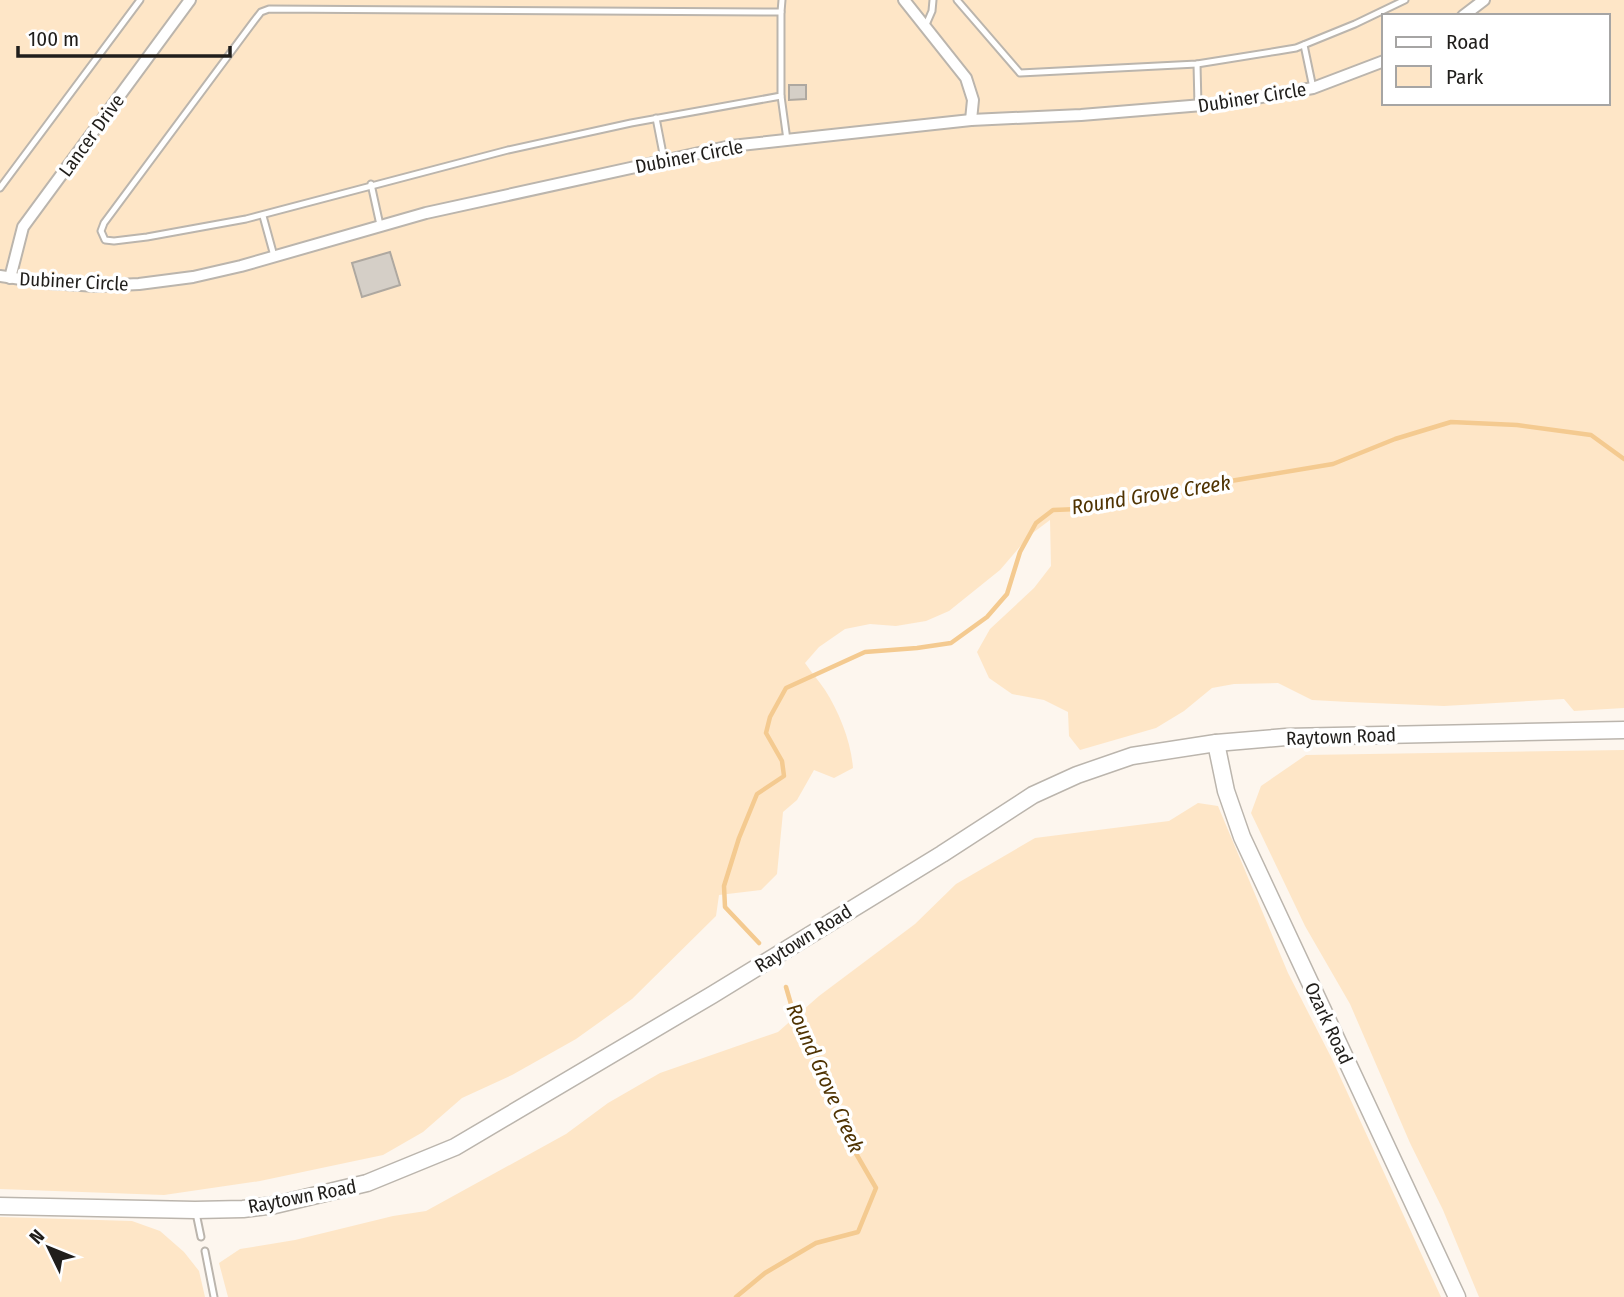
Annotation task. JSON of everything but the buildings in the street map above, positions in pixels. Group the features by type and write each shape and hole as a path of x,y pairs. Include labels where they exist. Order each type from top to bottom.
{"main road":[{"name":"Raytown Road","path":"0,1206 243,1209 275,1205 367,1183 455,1147 712,995 1033,795 1077,775 1132,756 1216,743 1286,737 1624,730"},
{"name":"Ozark Road","path":"1216,743 1226,791 1242,837 1457,1297"}],"street":[{"name":"Lancer Drive","path":"5,277 23,227 190,0"},
{"path":"904,0 966,78 973,100 971,120"},
{"path":"1466,14 1484,0"},
{"name":"Dubiner Circle","path":"5,277 48,284 97,286 193,277 380,225 664,159 732,146 971,120 1198,106 1313,88 1382,62"}],"lane":[{"path":"0,188 140,0"},
{"path":"782,0 781,96 787,140"},
{"path":"925,27 932,11 933,0"},
{"path":"957,0 1020,73 1197,64 1304,45 1405,0"},
{"path":"781,12 268,9 261,12 104,223 101,232 106,240 114,242 201,229 263,216 371,184 511,149 656,118 781,96"},
{"path":"1304,45 1313,88"},
{"path":"1197,64 1198,106"},
{"path":"656,118 664,159"},
{"path":"371,184 380,225"},
{"path":"263,216 274,256"},
{"path":"195,1210 201,1237"},
{"path":"205,1251 214,1297"}],"green space":[{"path":"0,0 1624,0 1624,708 1574,711 1564,699 1444,706 1312,700 1278,683 1234,684 1212,688 1184,711 1156,728 1080,750 1069,736 1068,712 1044,700 1012,694 989,678 977,652 990,629 1034,588 1051,566 1050,520 1030,535 1000,570 949,611 926,621 896,626 870,624 845,629 819,647 805,663 835,708 847,737 853,768 834,778 814,770 797,800 783,812 777,874 761,890 719,895 716,916 632,999 576,1039 512,1075 462,1098 423,1132 383,1155 260,1181 164,1195 0,1189"},
{"path":"1624,750 1624,1297 1479,1297 1443,1210 1410,1143 1350,1004 1305,926 1251,813 1261,786 1306,755"},
{"path":"1198,803 1218,806 1288,973 1331,1057 1441,1297 228,1297 219,1263 240,1249 295,1240 393,1216 426,1211 566,1134 608,1103 660,1073 778,1032 819,996 915,924 956,884 1035,838 1169,821"},
{"path":"0,1217 132,1221 160,1231 184,1252 199,1271 205,1297 0,1297"}],"waterway":[{"name":"Round Grove Creek","path":"759,943 725,907 724,886 757,794 784,776 782,761 766,733 770,717 786,688 865,652 951,643 987,617 1007,594 1020,552 1036,523 1053,510 1079,509 1122,499 1333,464 1395,439 1451,422 1517,425 1591,435 1624,459"},
{"name":"Round Grove Creek","path":"736,1297 765,1273 816,1243 858,1232 876,1188 847,1138 826,1071 793,1011 786,987"}]}
